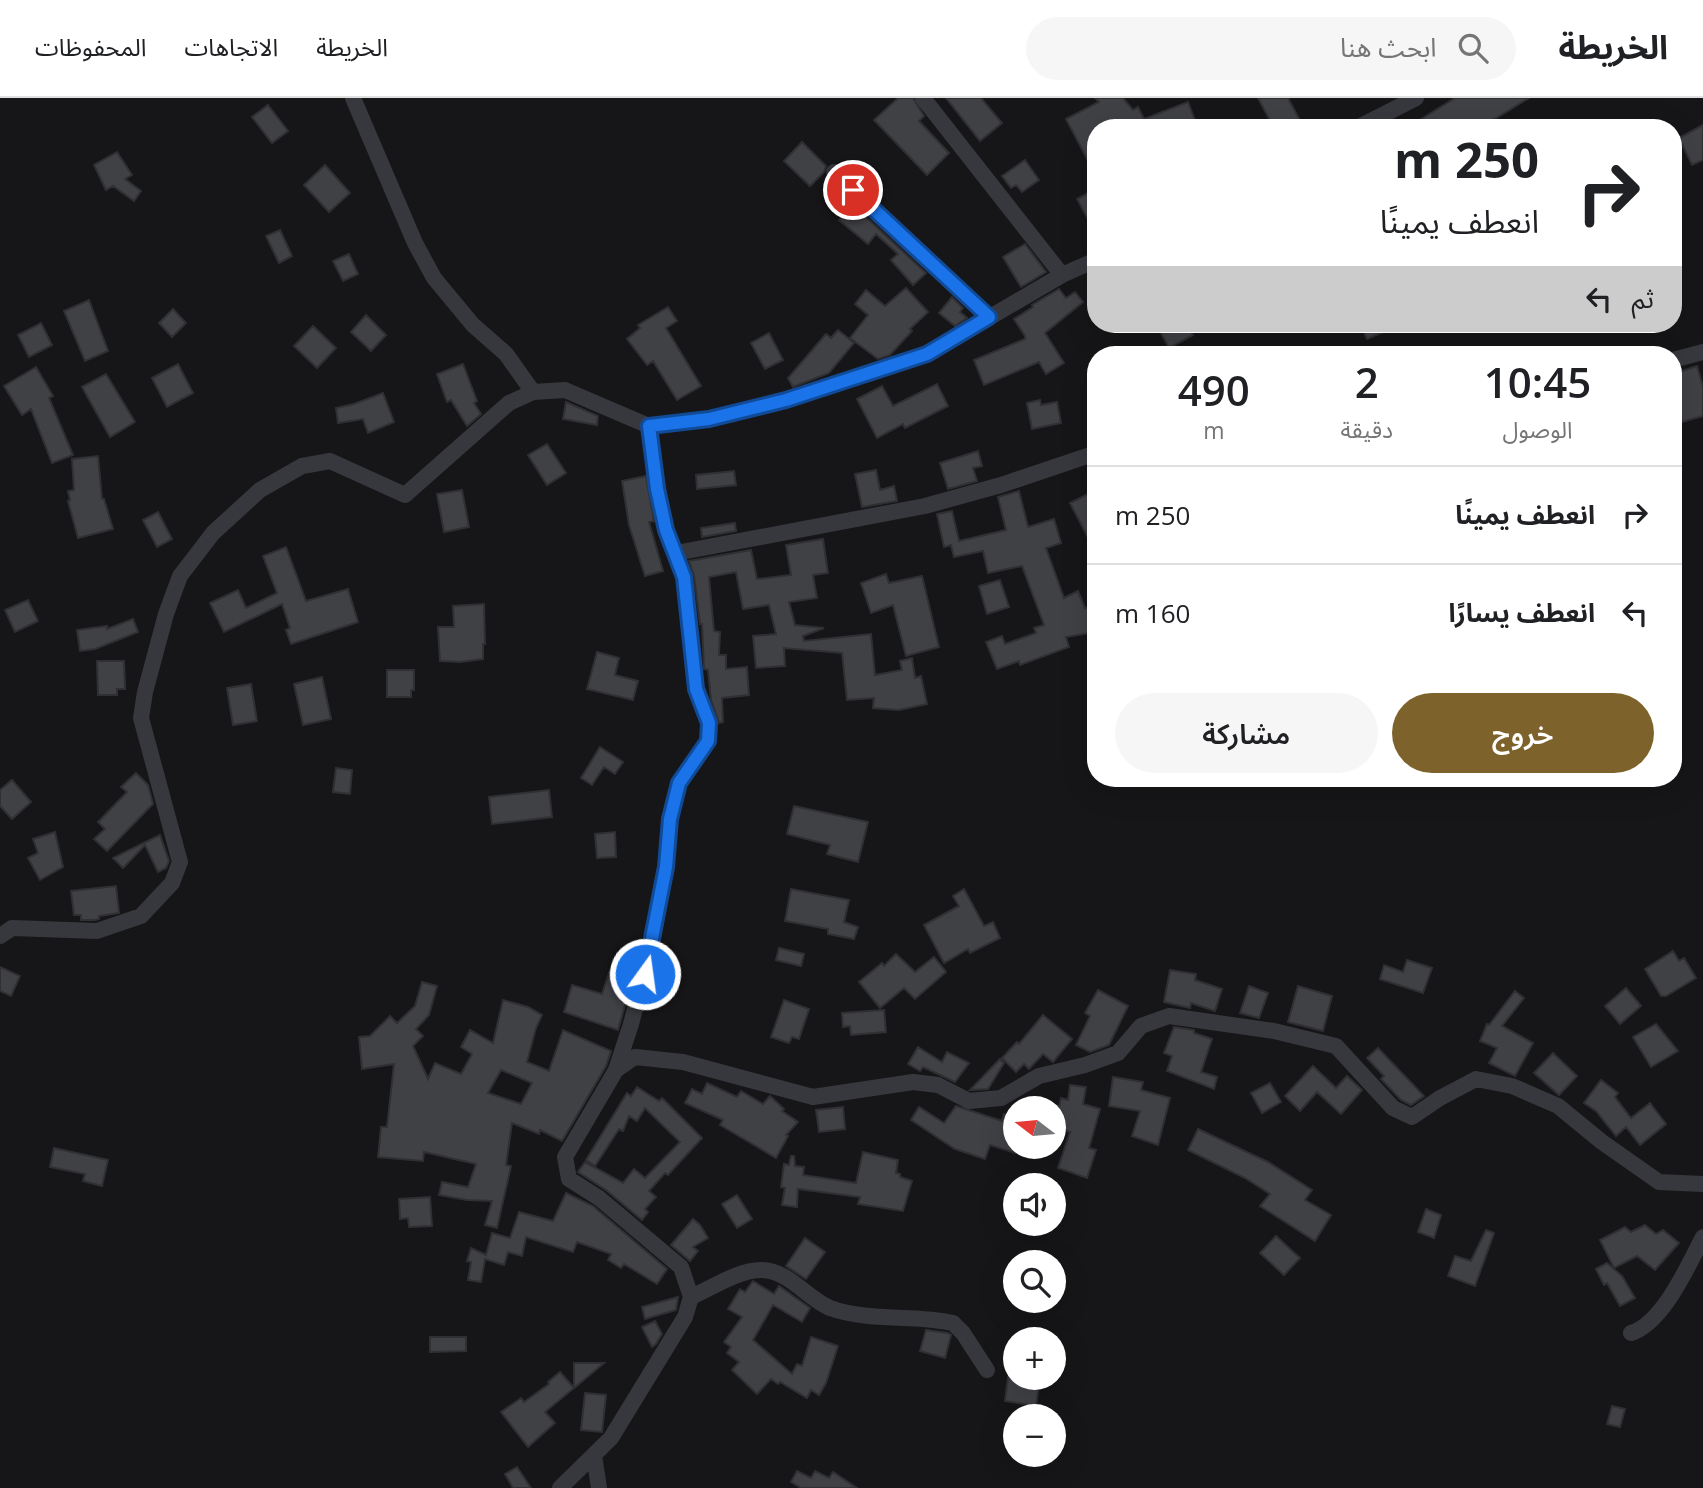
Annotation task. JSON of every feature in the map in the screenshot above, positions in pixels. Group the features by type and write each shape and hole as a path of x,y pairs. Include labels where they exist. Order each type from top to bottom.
{"street":[{"path":"353,98 415,243 434,278 472,325 506,354 533,392"},
{"path":"923,98 1062,275"},
{"path":"1375,119 1416,98"},
{"path":"834,172 989,317"},
{"path":"0,936 12,928 97,931 141,916 172,883 180,862 141,718 145,692 166,614 180,576 213,533 260,491 302,466 330,461 405,495 509,403 533,392 565,390 649,426 709,419 786,400 927,354 1062,275 1087,264"},
{"path":"1682,358 1703,352"},
{"path":"560,1488 611,1438 658,1365 685,1317 691,1297 681,1267 599,1198 569,1179 565,1157 616,1070 651,949 666,867 670,819 679,783 708,741 709,723 696,689 684,577 666,530 657,489 649,426"},
{"path":"676,553 925,506 1001,485 1087,456"},
{"path":"616,1070 635,1057 682,1062 813,1097 914,1082 938,1085 969,1101 1001,1098 1039,1076 1085,1065 1118,1053 1141,1026 1169,1016 1275,1031 1336,1046 1393,1108 1412,1116 1476,1079 1511,1086 1558,1106 1602,1142 1659,1182 1703,1184"},
{"path":"1631,1333 1640,1330 1664,1306 1703,1237"},
{"path":"691,1297 743,1274 761,1270 782,1274 813,1300 833,1308 853,1313 953,1323 987,1370"},
{"path":"594,1454 599,1488"}],"building":[{"path":"898,98 913,98 924,116 919,121 949,153 927,175 874,120"},
{"path":"946,98 981,98 1002,123 980,141"},
{"path":"1095,98 1123,98 1133,110 1138,107 1144,119 1087,119 1087,159 1066,119 1099,102"},
{"path":"1258,98 1288,98 1299,119 1269,119"},
{"path":"1455,98 1529,98 1495,119 1421,119"},
{"path":"1188,102 1195,119 1144,119"},
{"path":"268,105 288,131 272,143 252,117"},
{"path":"1703,125 1703,160 1692,165 1682,144 1682,136"},
{"path":"802,142 826,166 824,172 810,186 784,161"},
{"path":"117,152 132,175 125,179 141,191 134,201 113,186 106,190 94,165"},
{"path":"1025,160 1039,180 1022,192 1016,185 1011,188 1002,176"},
{"path":"325,165 350,193 329,212 304,185"},
{"path":"1087,194 1087,217 1077,199"},
{"path":"852,204 926,273 913,285 891,260 898,254 876,234 868,244 839,220"},
{"path":"280,230 292,256 279,263 266,236"},
{"path":"1025,244 1046,272 1021,287 1003,257"},
{"path":"349,254 358,274 343,281 333,261"},
{"path":"906,288 928,312 910,329 912,331 890,355 878,359 850,338 868,315 855,304 866,290 885,306"},
{"path":"1059,289 1066,298 1075,292 1083,302 1045,333 1064,363 1046,374 1039,362 984,385 974,360 1025,339 1014,319"},
{"path":"952,297 963,308 960,312 967,318 955,326 939,313"},
{"path":"89,300 108,351 85,361 64,311"},
{"path":"668,307 677,321 666,328 701,386 677,400 653,361 647,365 627,339 640,328 638,325"},
{"path":"173,309 186,323 172,337 159,323"},
{"path":"366,315 386,335 371,351 351,332"},
{"path":"41,323 52,345 29,357 18,335"},
{"path":"313,326 336,348 317,368 294,346"},
{"path":"838,330 854,343 829,373 793,387 788,378 826,334 831,338"},
{"path":"769,333 783,360 765,369 751,343"},
{"path":"1161,333 1193,335 1173,346 1168,346"},
{"path":"1364,333 1381,333 1367,339"},
{"path":"178,364 193,393 167,407 152,378"},
{"path":"463,364 477,401 474,403 481,414 467,426 451,400 447,402 437,374"},
{"path":"1697,366 1703,387 1703,416 1682,422 1682,371"},
{"path":"36,367 53,396 49,398 73,455 52,463 31,409 22,415 4,386"},
{"path":"106,374 135,422 110,437 82,387"},
{"path":"937,384 948,406 905,428 903,424 877,438 857,399 882,386 893,406"},
{"path":"383,393 394,422 368,433 363,419 338,423 336,408"},
{"path":"1040,400 1041,405 1057,402 1061,423 1032,429 1027,403"},
{"path":"566,402 598,416 597,425 563,419"},
{"path":"547,444 566,473 547,485 528,455"},
{"path":"978,451 982,466 973,468 977,481 948,489 940,463"},
{"path":"98,456 102,499 113,529 78,538 68,501 68,491 74,490 72,459"},
{"path":"876,470 880,490 894,486 897,501 862,507 855,474"},
{"path":"734,471 736,485 697,489 696,475"},
{"path":"646,476 654,521 649,522 663,571 645,576 629,525 622,481"},
{"path":"462,490 469,527 444,532 437,494"},
{"path":"1019,491 1028,527 1054,519 1061,543 1046,548 1064,598 1078,591 1087,608 1087,634 1066,637 1069,647 1020,665 1019,661 997,669 986,642 1002,636 1005,644 1036,633 1034,628 1044,625 1022,566 988,573 983,551 954,557 951,545 944,547 937,514 952,511 959,541 1006,530 998,497"},
{"path":"1087,494 1087,536 1070,503"},
{"path":"158,512 172,539 157,547 143,520"},
{"path":"735,523 736,531 702,537 701,528"},
{"path":"823,539 828,573 813,575 817,598 789,602 795,625 824,628 803,636 804,641 871,634 875,675 902,670 900,661 912,658 915,678 921,676 927,704 899,710 873,708 874,698 847,700 842,653 784,648 785,666 756,668 753,636 776,634 769,605 743,609 736,572 709,577 714,631 720,632 719,655 726,655 726,669 747,667 749,695 722,698 723,722 719,723 711,700 708,670 704,669 702,624 689,561 751,550 757,579 791,575 786,545"},
{"path":"286,547 306,601 348,589 358,622 291,644 286,630 290,628 282,604 224,632 210,603 238,590 246,608 277,593 263,556"},
{"path":"886,574 889,583 922,576 939,647 906,656 893,605 871,613 861,583"},
{"path":"1000,580 1009,607 987,614 979,586"},
{"path":"28,600 38,621 15,632 5,610"},
{"path":"484,604 483,659 440,661 438,627 454,627 453,606"},
{"path":"133,619 138,632 95,649 80,651 77,630 107,626 107,629"},
{"path":"597,652 619,658 615,675 638,681 633,700 587,689"},
{"path":"97,661 124,661 125,689 117,689 117,695 98,695"},
{"path":"387,670 414,670 414,690 411,690 411,697 387,697"},
{"path":"322,677 331,719 303,725 294,684"},
{"path":"251,684 257,721 233,725 227,688"},
{"path":"600,747 623,762 615,774 604,767 592,785 581,778"},
{"path":"336,768 352,770 350,794 333,792"},
{"path":"136,773 148,785 153,804 107,851 94,839 105,829 98,822 127,792 121,787"},
{"path":"12,780 31,802 12,819 0,806 0,790"},
{"path":"549,790 552,817 492,824 489,797"},
{"path":"794,806 868,822 858,862 827,854 830,845 787,834"},
{"path":"55,832 63,867 40,880 28,858 38,853 33,839"},
{"path":"615,832 616,857 597,858 595,834"},
{"path":"160,835 169,861 166,868 158,872 145,845 123,868 113,858"},
{"path":"116,886 119,913 99,916 99,919 95,920 81,920 81,915 74,915 71,891"},
{"path":"791,889 849,900 844,922 858,927 854,939 828,934 828,929 785,921"},
{"path":"964,889 984,926 993,922 1000,938 970,953 968,949 944,963 924,925 959,906 953,896"},
{"path":"779,948 804,954 801,966 776,960"},
{"path":"1673,951 1679,961 1684,958 1696,978 1666,996 1661,996 1645,969"},
{"path":"896,954 915,972 934,957 946,972 915,999 904,988 880,1008 859,982 882,963 884,966"},
{"path":"1407,960 1432,968 1423,993 1380,979 1384,965 1403,972"},
{"path":"0,967 20,976 11,996 0,991"},
{"path":"610,970 633,977 618,1030 564,1012 572,985 602,994"},
{"path":"1170,970 1196,974 1195,980 1222,989 1215,1011 1191,1003 1190,1008 1164,1002"},
{"path":"422,982 437,986 429,1015 416,1029 423,1036 413,1046 428,1079 435,1063 461,1074 472,1054 461,1047 470,1030 493,1043 503,1000 528,1007 542,1015 527,1062 549,1071 563,1030 611,1051 606,1066 562,1141 540,1130 539,1134 512,1123 506,1165 511,1166 497,1228 485,1225 492,1201 439,1195 442,1182 468,1187 476,1164 424,1152 423,1161 378,1157 381,1127 387,1127 394,1064 362,1069 359,1037 370,1036 390,1016 397,1023 415,1006","holes":["501,1070 532,1083 521,1104 488,1093"]},
{"path":"1249,986 1268,993 1259,1018 1240,1013"},
{"path":"1298,986 1332,996 1323,1031 1288,1022"},
{"path":"1626,988 1641,1006 1620,1024 1605,1006"},
{"path":"1098,990 1128,1006 1109,1045 1090,1052 1076,1045 1090,1016 1085,1013"},
{"path":"1515,991 1524,998 1502,1026 1533,1043 1515,1076 1489,1063 1497,1048 1480,1041 1487,1024 1489,1025"},
{"path":"784,1000 809,1009 799,1039 792,1037 789,1043 771,1037"},
{"path":"884,1010 886,1032 851,1035 850,1026 843,1027 842,1013"},
{"path":"1043,1015 1072,1039 1053,1062 1043,1054 1029,1069 1024,1064 1016,1072 1002,1058 1017,1042 1019,1044"},
{"path":"1656,1024 1678,1051 1651,1067 1633,1037"},
{"path":"1174,1027 1194,1030 1194,1033 1212,1039 1201,1072 1217,1077 1214,1089 1167,1071 1172,1056 1164,1053"},
{"path":"918,1047 942,1062 947,1052 969,1063 955,1082 923,1067 920,1071 908,1064"},
{"path":"1378,1048 1424,1096 1411,1105 1401,1100 1381,1079 1384,1076 1367,1058"},
{"path":"1553,1053 1577,1076 1559,1095 1534,1073"},
{"path":"1000,1059 1004,1063 988,1089 970,1090"},
{"path":"1313,1066 1336,1088 1347,1076 1362,1090 1341,1114 1317,1092 1300,1111 1285,1096"},
{"path":"1113,1077 1143,1082 1141,1090 1170,1098 1158,1145 1132,1136 1140,1111 1109,1106"},
{"path":"1601,1080 1618,1093 1615,1097 1631,1118 1650,1103 1666,1124 1640,1145 1626,1127 1616,1136 1596,1111 1584,1103"},
{"path":"707,1083 737,1097 741,1091 763,1104 770,1096 784,1109 782,1111 798,1122 786,1135 788,1136 776,1158 720,1125 723,1120 685,1103 692,1089 702,1094"},
{"path":"1270,1083 1281,1102 1262,1113 1251,1093"},
{"path":"1070,1085 1086,1087 1083,1104 1100,1109 1089,1148 1096,1150 1087,1178 1058,1168 1061,1159 1066,1159 1066,1144 1070,1132 1066,1131"},
{"path":"637,1087 659,1101 662,1098 702,1138 668,1175 665,1173 649,1191 656,1197 645,1209 648,1212 642,1220 606,1190 578,1172 585,1162 623,1183 634,1169 645,1178 680,1142 645,1108 637,1121 629,1116 623,1131 619,1129 595,1166 586,1160 627,1093 631,1096"},
{"path":"956,1106 1002,1121 1003,1118 1003,1149 990,1145 985,1159 955,1149 911,1120 919,1107 944,1123"},
{"path":"843,1107 845,1129 819,1132 816,1110"},
{"path":"1198,1129 1268,1162 1312,1190 1305,1200 1331,1215 1315,1241 1260,1206 1270,1194 1245,1178 1188,1150"},
{"path":"54,1148 108,1160 102,1186 83,1181 85,1174 50,1167"},
{"path":"863,1152 898,1160 896,1173 912,1181 903,1211 858,1204 860,1197 798,1189 797,1207 782,1205 785,1188 781,1187 784,1164 789,1165 791,1156 794,1156 795,1166 804,1167 803,1175 856,1183"},
{"path":"566,1193 593,1206 667,1269 657,1284 624,1264 621,1268 608,1260 611,1254 577,1242 573,1252 526,1237 522,1256 508,1252 504,1265 485,1259 481,1282 468,1280 471,1262 467,1261 471,1248 486,1255 492,1233 510,1238 519,1212 553,1221"},
{"path":"737,1195 752,1219 737,1228 722,1204"},
{"path":"430,1197 432,1226 409,1227 408,1218 400,1219 399,1199"},
{"path":"1426,1209 1441,1215 1434,1238 1418,1232"},
{"path":"693,1219 708,1238 693,1247 698,1251 690,1261 671,1245"},
{"path":"1645,1225 1656,1234 1663,1230 1679,1243 1655,1270 1637,1256 1614,1268 1600,1240 1625,1227 1631,1232"},
{"path":"1486,1230 1494,1233 1475,1286 1448,1276 1455,1256 1471,1261"},
{"path":"1276,1236 1300,1258 1284,1275 1260,1253"},
{"path":"805,1238 825,1252 806,1279 786,1266"},
{"path":"1607,1263 1622,1276 1635,1298 1620,1306 1596,1269"},
{"path":"753,1281 774,1294 779,1286 810,1308 802,1322 773,1305 753,1340 792,1374 797,1364 802,1366 811,1337 838,1346 826,1383 819,1395 811,1390 807,1398 771,1379 757,1394 732,1370 739,1362 727,1353 731,1347 724,1342 742,1317 728,1309 740,1289 745,1292"},
{"path":"678,1297 676,1310 645,1319 642,1307"},
{"path":"655,1321 662,1334 652,1347 642,1327"},
{"path":"926,1330 951,1335 945,1358 920,1351"},
{"path":"430,1337 466,1337 466,1351 430,1352"},
{"path":"574,1363 604,1363 574,1388"},
{"path":"560,1372 574,1388 545,1412 555,1423 528,1447 501,1412 521,1398 524,1402 549,1384"},
{"path":"1006,1390 1038,1390 1036,1404 1005,1401"},
{"path":"585,1393 606,1395 602,1432 581,1430"},
{"path":"1612,1406 1625,1409 1620,1427 1607,1424"},
{"path":"517,1467 531,1488 513,1488 505,1474"},
{"path":"797,1471 811,1478 815,1471 829,1478 833,1472 857,1488 801,1488 791,1482"}],"route":[{"path":"645,974 666,867 670,819 679,783 708,741 709,723 696,689 684,577 666,530 657,489 649,426 709,419 786,400 927,354 989,317 853,190"}]}
